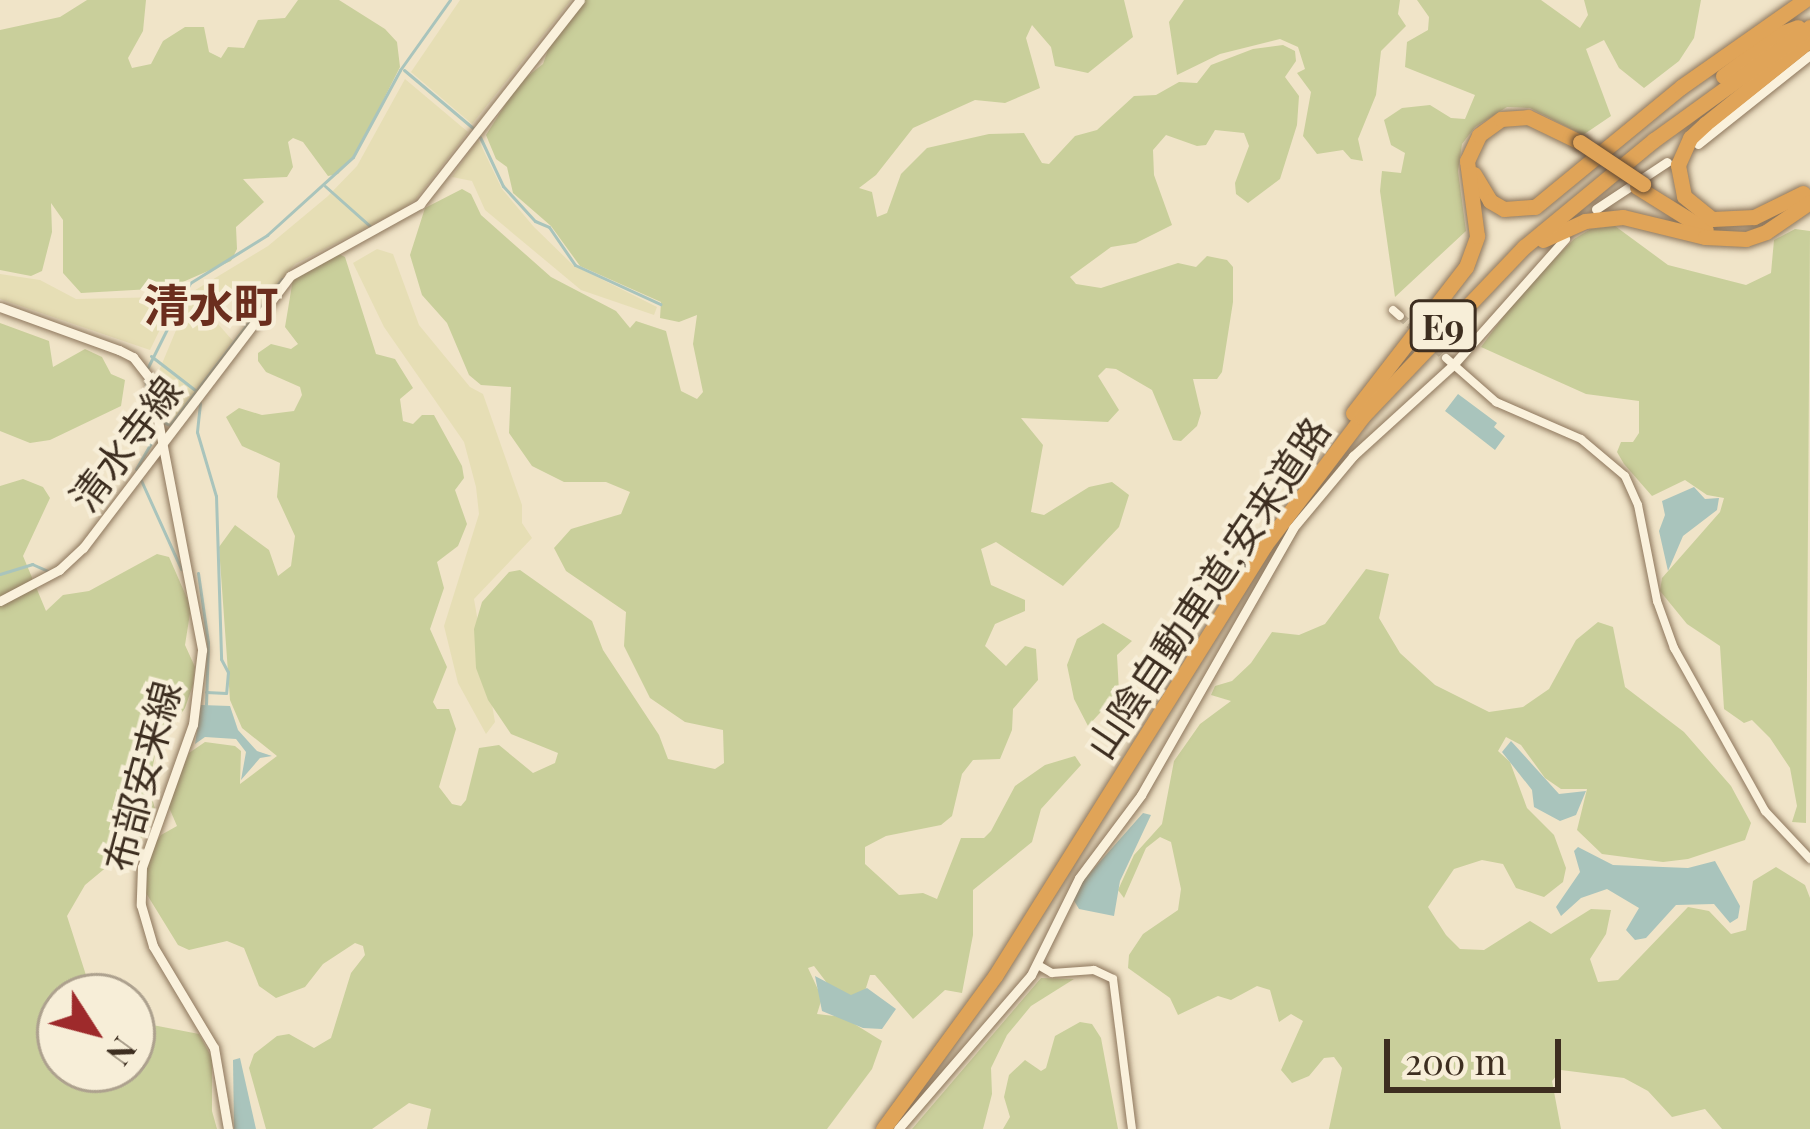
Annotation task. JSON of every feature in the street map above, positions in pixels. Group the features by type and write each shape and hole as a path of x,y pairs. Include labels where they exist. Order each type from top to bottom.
{"highway":[{"path":"1578,144 1542,127 1508,123 1481,140 1474,174 1490,201 1519,211 1534,207 1681,87 1805,0"},
{"path":"1807,29 1690,138 1678,165 1684,196 1712,219 1754,217 1808,194"},
{"name":"山陰自動車道;安来道路","path":"883,1129 960,1027 1029,923 1265,545 1362,416 1508,261 1674,125 1734,68 1779,34 1807,29"},
{"path":"1265,545 1355,410 1466,267 1477,236 1467,161 1479,134 1501,119 1528,117 1578,144 1689,221 1723,233 1764,226 1808,194"},
{"path":"1508,261 1586,221 1623,217 1705,237 1746,239 1766,232 1808,194"}],"main road":[{"name":"清水寺線","path":"0,602 71,561 290,276 421,204 580,0"},
{"path":"1698,144 1810,55"},
{"path":"1596,208 1667,161"},
{"path":"898,1129 1014,1000 1038,965 1079,878 1161,764 1293,528 1353,456 1564,239"},
{"name":"布部安来線","path":"0,307 133,357 150,379 202,650 193,724 142,868 140,905 153,946 214,1048 228,1129"}],"street":[{"path":"1449,362 1511,411 1598,449 1625,476 1638,505 1657,601 1673,648 1765,812 1810,859"},
{"path":"1038,965 1052,973 1094,970 1113,979 1132,1129"}],"shaded area":[{"path":"460,0 571,0 472,124 411,72"},
{"path":"405,79 468,132 416,199 401,210 295,264 259,305 239,290 211,316 233,341 175,418 163,417 156,378 192,292 268,246 328,196 357,166"},
{"path":"478,139 502,189 534,227 573,265 657,307 654,315 581,290 485,210 472,181 452,177"},
{"path":"377,249 393,254 419,325 470,387 483,394 522,505 522,523 532,538 474,599 495,722 486,734 458,683 444,626 479,514 476,487 464,442 384,327 353,263"},
{"path":"0,274 40,280 76,299 165,297 182,284 150,350 0,299"}],"green space":[{"path":"87,0 146,0 143,31 128,58 132,68 151,64 163,41 185,27 204,27 209,52 221,58 228,47 244,48 258,20 285,18 298,0 339,0 385,29 397,42 400,67 357,152 338,174 328,176 303,142 293,138 288,142 293,167 287,177 243,179 264,202 236,227 237,249 231,261 169,288 81,293 63,273 63,220 51,203 52,232 42,271 31,276 0,270 0,30 60,17"},
{"path":"584,0 1124,0 1133,37 1088,73 1055,66 1051,47 1032,25 1026,38 1040,88 1005,103 975,100 913,128 876,175 859,188 872,192 877,217 887,213 901,174 927,148 989,134 1024,133 1042,163 1049,164 1075,136 1097,130 1134,96 1156,95 1179,82 1197,83 1211,65 1253,49 1283,45 1295,51 1296,61 1285,77 1299,96 1297,125 1280,179 1248,203 1236,194 1235,183 1249,146 1244,133 1215,130 1206,145 1197,146 1166,135 1153,150 1154,175 1172,225 1136,243 1111,247 1070,277 1076,284 1101,288 1178,263 1196,267 1207,256 1227,260 1233,267 1233,302 1222,372 1217,379 1193,379 1201,413 1197,426 1181,441 1173,440 1152,390 1116,369 1106,368 1098,376 1119,410 1108,422 1021,418 1043,445 1031,512 1044,515 1089,487 1112,482 1129,495 1119,527 1063,586 996,542 981,549 991,585 1025,600 1025,611 995,624 985,646 1006,666 1025,646 1036,649 1038,680 1013,709 1012,730 1000,759 973,760 962,774 952,816 941,825 886,836 865,847 865,864 899,895 923,893 937,899 961,838 984,838 1015,786 1045,765 1075,756 1081,765 1041,809 1032,842 973,890 973,935 962,993 945,990 913,1019 875,975 870,975 865,991 851,997 830,987 814,966 808,968 822,998 817,1014 843,1017 882,1041 872,1069 827,1129 427,1129 431,1109 409,1103 372,1129 266,1129 249,1068 254,1054 277,1036 289,1034 314,1048 331,1038 351,973 365,955 363,946 355,943 323,964 305,987 276,998 259,986 244,948 227,941 189,950 178,945 146,893 148,853 161,835 177,826 168,805 189,753 205,742 235,746 241,751 240,784 277,756 242,728 230,700 219,547 235,525 269,550 278,576 291,566 295,536 277,497 280,463 242,446 226,417 239,408 262,415 294,411 302,395 300,387 266,372 258,361 258,353 271,344 291,349 298,344 285,327 293,279 339,254 345,257 376,354 395,359 413,388 400,399 403,421 413,424 422,415 434,415 462,466 464,478 455,490 467,524 458,546 437,562 444,588 430,629 447,667 433,702 437,709 449,709 456,729 439,787 452,804 461,806 466,800 479,748 499,745 533,773 555,763 558,753 511,734 488,700 476,668 474,629 482,602 509,572 520,570 592,621 603,650 659,735 668,759 715,769 724,763 723,730 685,722 650,698 624,646 626,612 566,571 554,548 571,529 621,514 630,492 606,482 564,482 532,466 509,433 511,387 481,385 469,375 447,323 422,295 410,255 425,208 462,189 471,194 481,215 551,277 616,311 630,328 636,321 666,331 681,391 697,399 703,392 693,344 697,315 679,322 660,318 661,302 580,266 551,226 513,193 507,167 496,159 486,135 519,83 543,64 550,44"},
{"path":"1184,0 1400,0 1398,14 1406,26 1381,51 1376,95 1358,139 1363,161 1351,159 1343,150 1317,154 1303,136 1311,92 1297,73 1305,69 1298,47 1280,39 1220,54 1177,75 1169,22"},
{"path":"1417,0 1541,0 1580,28 1588,15 1584,0 1701,0 1694,38 1679,61 1644,88 1619,68 1604,40 1586,49 1611,116 1583,135 1530,108 1507,107 1475,127 1462,144 1458,171 1466,231 1395,297 1380,191 1382,171 1401,173 1405,153 1391,145 1384,120 1402,108 1430,105 1451,118 1465,119 1475,95 1405,67 1407,42 1428,30 1429,17"},
{"path":"1615,226 1668,265 1746,285 1771,273 1774,240 1795,229 1810,231 1806,823 1792,822 1797,806 1790,768 1770,738 1752,720 1744,723 1724,709 1720,646 1687,624 1660,591 1662,578 1720,512 1724,498 1707,495 1685,480 1652,496 1617,452 1621,442 1633,442 1639,433 1639,401 1586,394 1481,347 1520,294 1574,239 1591,229"},
{"path":"0,323 49,341 53,367 85,349 102,357 111,374 125,380 121,406 50,440 30,443 0,431"},
{"path":"23,479 43,487 50,498 23,556 46,611 63,595 89,591 157,554 169,557 191,607 185,645 195,667 185,708 155,755 149,786 155,809 144,836 85,885 67,916 85,973 36,973 36,1093 156,1093 156,1026 199,1034 212,1058 212,1111 217,1129 0,1129 0,486"},
{"path":"1366,569 1389,574 1379,618 1400,653 1435,685 1489,712 1523,707 1549,689 1576,640 1598,622 1613,627 1625,687 1684,732 1731,786 1751,823 1745,840 1688,859 1663,862 1602,854 1577,830 1587,789 1561,789 1545,778 1521,745 1506,737 1498,751 1510,762 1527,808 1554,835 1566,868 1563,882 1544,897 1516,888 1503,864 1482,860 1454,869 1428,907 1446,935 1460,949 1484,950 1530,921 1551,934 1591,909 1611,910 1606,934 1590,959 1598,982 1618,980 1688,907 1709,911 1731,934 1746,930 1753,881 1776,867 1805,885 1810,898 1810,1129 1722,1129 1705,1109 1672,1117 1648,1091 1624,1078 1561,1070 1552,1081 1561,1129 1329,1129 1342,1068 1334,1057 1324,1058 1309,1076 1292,1083 1281,1070 1303,1021 1291,1014 1279,1022 1270,990 1257,986 1231,1000 1218,996 1178,1015 1170,998 1128,968 1129,955 1143,934 1178,910 1181,889 1171,842 1160,837 1146,848 1124,898 1118,890 1134,855 1162,824 1174,761 1200,724 1231,701 1211,695 1215,686 1232,681 1251,663 1272,632 1299,635 1325,624"},
{"path":"1103,623 1132,641 1117,655 1119,692 1088,726 1074,699 1067,665 1077,639"},
{"path":"1041,978 1074,979 1031,1006 1007,1035 991,1068 992,1094 983,1129 912,1129"},
{"path":"1080,1022 1092,1024 1101,1038 1118,1129 1003,1129 1010,1117 1004,1097 1009,1075 1025,1060 1041,1071 1046,1068 1055,1036"}],"water":[{"path":"1458,394 1497,423 1494,427 1505,436 1495,450 1445,411"},
{"path":"1694,487 1705,499 1719,498 1717,510 1683,536 1668,571 1659,531 1665,515 1662,501"},
{"path":"201,705 230,706 238,730 257,751 272,756 260,758 241,780 246,752 236,739 205,737 195,744"},
{"path":"1511,741 1559,794 1586,791 1576,815 1560,821 1534,807 1532,790 1502,752"},
{"path":"1143,813 1151,815 1120,881 1114,916 1079,909 1073,899 1082,882"},
{"path":"1578,847 1613,865 1688,868 1715,861 1740,906 1738,918 1730,923 1714,904 1676,905 1646,938 1635,940 1626,930 1639,908 1607,889 1581,898 1561,916 1556,907 1580,872 1574,851"},
{"path":"815,976 851,995 867,988 896,1009 882,1029 863,1028 822,1011"},
{"path":"240,1058 256,1129 234,1129 233,1060"}],"waterway":[{"path":"148,367 190,283 267,235 353,157 400,70 450,0"},
{"path":"404,70 474,129"},
{"path":"480,137 503,186 535,221 549,227 575,265 660,304"},
{"path":"325,186 372,228"},
{"path":"165,423 170,425 282,279"},
{"path":"151,356 195,390"},
{"path":"136,469 153,439 145,376"},
{"path":"200,403 197,432 216,496 221,659 228,672 226,693 206,692"},
{"path":"140,478 181,569"},
{"path":"0,574 32,564 48,571"},
{"path":"198,573 208,642 206,705"}],"tunnel":[{"path":"1400,316 1446,358"}],"district":[{"name":"清水町","path":"211,304"}]}
